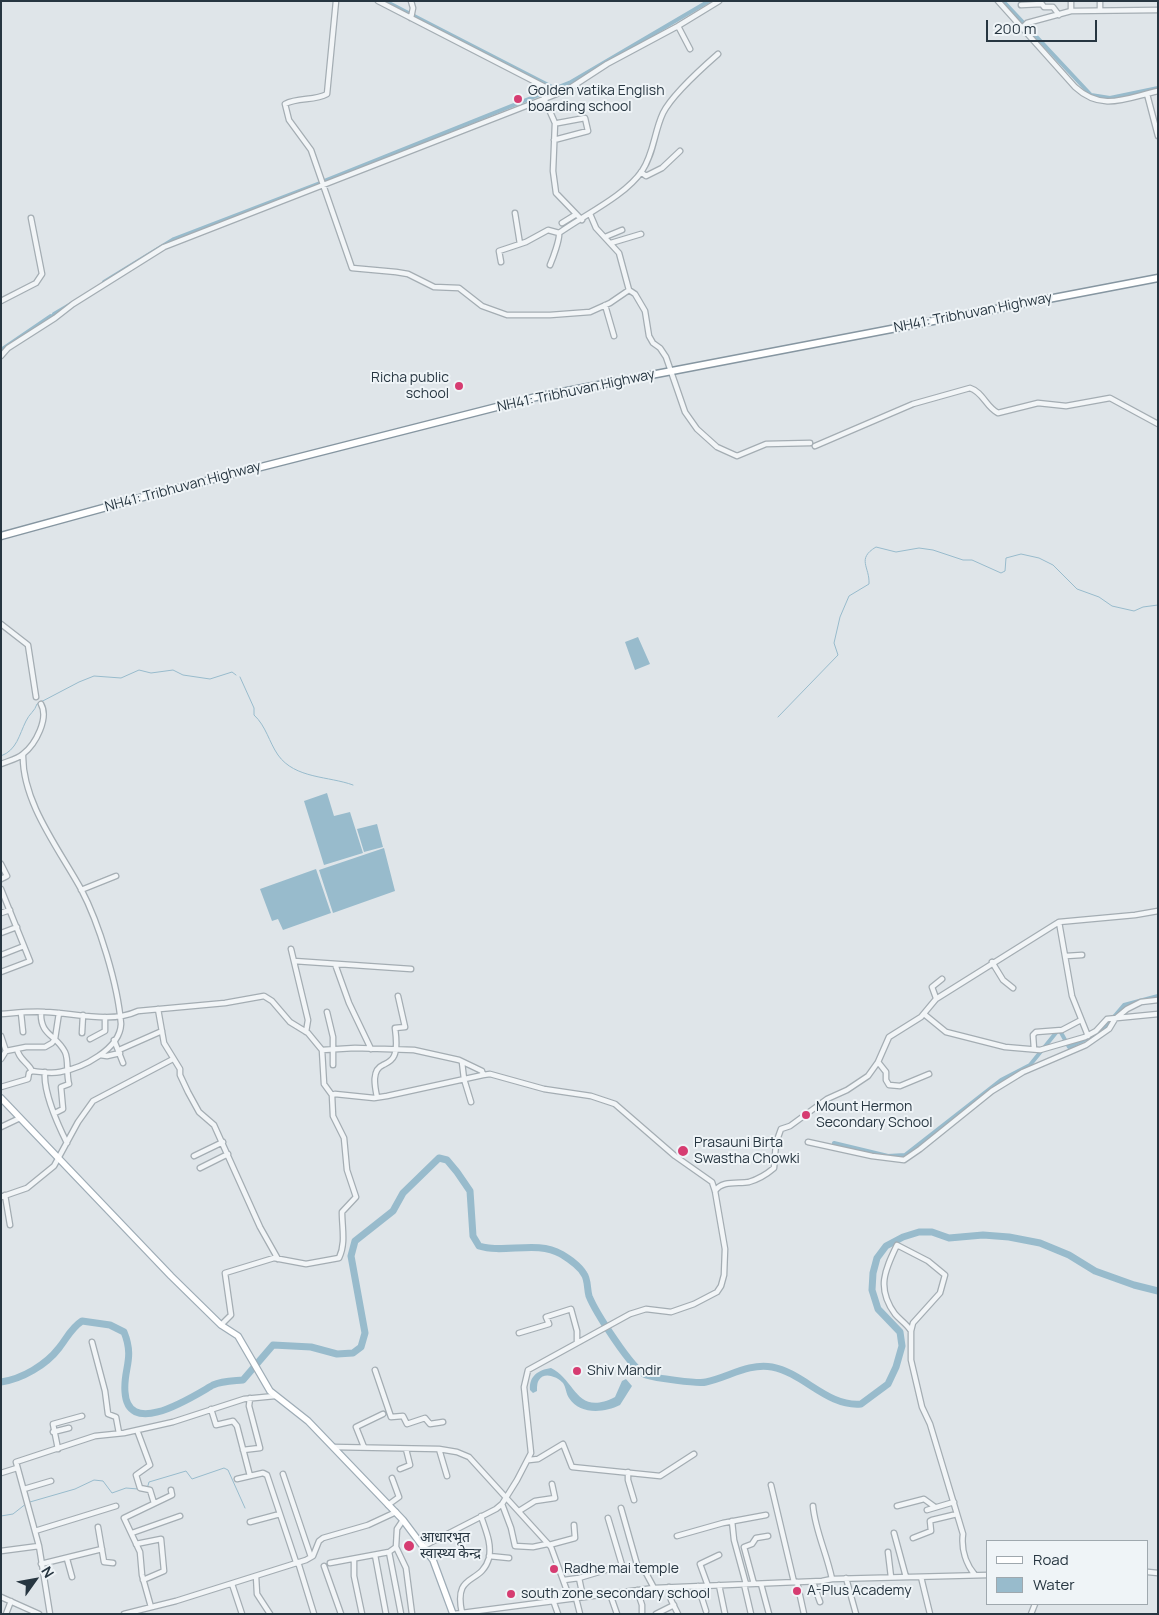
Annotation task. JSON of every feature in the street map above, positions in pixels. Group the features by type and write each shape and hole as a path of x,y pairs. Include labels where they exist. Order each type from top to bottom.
{"highway":[{"name":"NH41: Tribhuvan Highway","path":"1,536 147,496 536,397 1158,278"}],"main road":[{"path":"1,1098 59,1160 221,1324 238,1336 260,1377 275,1396 308,1421 396,1512 433,1560 454,1614"}],"street":[{"path":"336,1 327,94 320,98 307,97 285,104 286,114 311,150 352,268 408,274 434,287 459,288 482,306 507,314 529,316 590,312 629,290"},
{"path":"378,1 549,89"},
{"path":"411,1 413,8 411,18"},
{"path":"1,356 8,348 55,318 72,304 164,248 566,90 607,64 678,26 719,1"},
{"path":"998,1 1075,87 1088,97 1107,102 1158,91"},
{"path":"1070,1 1071,11"},
{"path":"1100,1 1100,10"},
{"path":"1021,4 1042,4 1044,7 1053,7 1059,15"},
{"path":"1022,28 1027,23 1071,11 1158,10"},
{"path":"678,26 690,49"},
{"path":"501,262 499,251 520,244 548,230 559,233 582,220 641,172 656,140 666,108 718,54"},
{"path":"1147,94 1158,136"},
{"path":"544,98 555,123 554,185 556,193 575,215 582,220"},
{"path":"554,140 588,131 585,118 558,123"},
{"path":"641,172 646,176 662,168 680,152"},
{"path":"515,213 520,244"},
{"path":"590,214 596,228 619,253 629,290 635,294 645,311 649,336 666,357 685,412 693,424 717,446 729,454 737,456 766,444 778,442 812,444 914,404 970,388 979,393 988,406 998,413 1038,403 1066,406 1110,398 1158,424"},
{"path":"562,223 575,215"},
{"path":"1,301 36,283 42,274 31,218"},
{"path":"605,237 622,230"},
{"path":"550,265 553,253 559,243 559,233"},
{"path":"611,243 641,234"},
{"path":"605,305 614,336"},
{"path":"1,624 28,645 36,697"},
{"path":"32,1071 52,1073 66,1070 100,1055 121,1032 120,1017 100,936 81,890 31,798 22,769 22,755 45,720 41,704"},
{"path":"1,764 22,755"},
{"path":"1,864 7,876 1,879"},
{"path":"81,890 116,876"},
{"path":"1,972 30,961 2,893"},
{"path":"1,913 10,910"},
{"path":"715,1190 723,1184 748,1182 768,1173 774,1168 776,1143 781,1129 803,1118 827,1099 868,1076 878,1062 889,1037 924,1014 936,998 992,962 1037,938 1059,922 1072,919 1134,915 1158,910"},
{"path":"1059,922 1072,996 1088,1036"},
{"path":"1,933 17,927"},
{"path":"1,955 24,946"},
{"path":"291,949 308,1020 306,1032"},
{"path":"1066,956 1082,955"},
{"path":"294,961 411,968"},
{"path":"992,962 1003,980 1013,988"},
{"path":"335,964 349,1003 371,1049"},
{"path":"936,998 932,987 942,979"},
{"path":"1,1014 41,1012 120,1017 138,1011 225,1003 264,996 272,1001 290,1022 306,1032 322,1050 324,1084 332,1095 333,1116 344,1138 347,1170 356,1197 342,1212 344,1231 341,1254 339,1258 334,1260 306,1264 269,1259 225,1273 232,1315 221,1324"},
{"path":"377,1097 374,1084 376,1071 381,1066 388,1064 394,1056 396,1050 395,1028 405,1026 398,996"},
{"path":"808,1142 872,1156 904,1160 992,1091 1023,1072 1086,1045 1109,1029 1115,1019 1127,1009 1141,1002 1158,1000"},
{"path":"158,1009 164,1042 180,1069 180,1075 199,1112 214,1125 223,1142 251,1209 278,1259"},
{"path":"41,1012 41,1020 47,1034 55,1039 66,1053 66,1070 69,1084 61,1087 63,1109 55,1113"},
{"path":"327,1012 334,1037 333,1065"},
{"path":"21,1013 23,1032"},
{"path":"1,1059 6,1051 45,1047 55,1039 59,1013"},
{"path":"924,1014 946,1032 949,1031 1005,1048 1034,1049 1051,1049 1088,1036 1096,1031 1107,1019 1129,1015 1158,1014"},
{"path":"82,1033 83,1015"},
{"path":"90,1039 105,1031 104,1017"},
{"path":"1034,1049 1033,1035 1036,1032 1062,1030 1081,1020"},
{"path":"100,1055 107,1056 120,1052 162,1031"},
{"path":"1,1036 6,1051"},
{"path":"114,1040 123,1063"},
{"path":"17,1049 21,1060 30,1066 32,1071"},
{"path":"322,1050 414,1050 462,1062 482,1071 483,1075"},
{"path":"10,1225 3,1196 27,1188 59,1160 67,1143 93,1101 173,1059"},
{"path":"462,1062 464,1079 471,1102"},
{"path":"878,1062 886,1072 889,1085 900,1086 928,1074"},
{"path":"1,1087 28,1080 29,1073 32,1071"},
{"path":"45,1072 44,1079 67,1143"},
{"path":"332,1095 377,1097 490,1074 544,1089 591,1096 615,1104 676,1156 707,1177 715,1190 725,1249 724,1275 717,1292 694,1304 671,1312 646,1309 630,1314 528,1370 525,1376 526,1416 531,1453 529,1460 502,1504 424,1546"},
{"path":"1,1127 20,1118"},
{"path":"194,1156 223,1142"},
{"path":"200,1168 228,1154"},
{"path":"911,1331 894,1312 883,1282 883,1275 897,1245 928,1261 945,1275 940,1294 913,1323 911,1331 911,1360 922,1407 930,1424 964,1534 962,1542 968,1566 974,1575"},
{"path":"519,1333 549,1324 546,1317 571,1309 577,1331 577,1342"},
{"path":"92,1342 105,1391 108,1414 116,1417 119,1433"},
{"path":"375,1370 391,1417 403,1416 407,1424 425,1418 430,1424 444,1422"},
{"path":"50,1614 39,1546 24,1489 15,1464 18,1460 95,1436 137,1430 250,1398 275,1396"},
{"path":"243,1450 260,1448 249,1406 250,1398"},
{"path":"211,1409 216,1425 233,1421 238,1430 250,1476"},
{"path":"364,1447 356,1427 383,1414"},
{"path":"58,1449 53,1432 54,1423 82,1416"},
{"path":"53,1432 69,1428"},
{"path":"137,1430 150,1465 136,1475 140,1488 150,1490 154,1503"},
{"path":"529,1460 538,1459 562,1444 572,1467 660,1476 694,1454"},
{"path":"333,1447 439,1449 457,1452 469,1457 490,1477 506,1498 548,1544 570,1599"},
{"path":"400,1469 410,1465 406,1449"},
{"path":"439,1449 447,1476"},
{"path":"1,1473 17,1468"},
{"path":"628,1472 628,1480 634,1500"},
{"path":"237,1480 267,1474 314,1614"},
{"path":"283,1474 311,1557"},
{"path":"388,1505 399,1497 392,1478"},
{"path":"24,1489 51,1481"},
{"path":"519,1511 536,1501 555,1498 552,1484"},
{"path":"771,1485 804,1614"},
{"path":"150,1607 136,1544 124,1516 172,1495 171,1490"},
{"path":"897,1506 924,1499 935,1508"},
{"path":"927,1510 954,1502"},
{"path":"502,1504 511,1528 515,1546 533,1547 575,1538 574,1525"},
{"path":"35,1531 116,1506"},
{"path":"813,1506 814,1520 824,1544 832,1579"},
{"path":"621,1508 638,1568 646,1573 654,1588"},
{"path":"124,1614 232,1584 311,1557 316,1552 319,1540 368,1525 396,1512"},
{"path":"250,1522 280,1514"},
{"path":"677,1536 766,1514"},
{"path":"913,1538 931,1531 930,1521 957,1514"},
{"path":"132,1533 180,1516"},
{"path":"462,1613 459,1596 460,1590 484,1567 489,1556 488,1536 481,1516"},
{"path":"564,1580 579,1578 622,1565 608,1518"},
{"path":"403,1520 398,1529 397,1550 406,1568 412,1614"},
{"path":"732,1521 734,1540 751,1614"},
{"path":"98,1527 105,1563 112,1563"},
{"path":"894,1533 906,1577"},
{"path":"754,1584 744,1548 752,1544 756,1538 768,1536"},
{"path":"136,1544 161,1539 164,1571 143,1580"},
{"path":"1,1551 39,1546"},
{"path":"41,1564 67,1559 102,1548"},
{"path":"330,1563 378,1554 389,1554 397,1550"},
{"path":"888,1552 890,1578"},
{"path":"378,1554 386,1614"},
{"path":"389,1554 401,1614"},
{"path":"708,1586 700,1564 719,1555"},
{"path":"489,1556 509,1558"},
{"path":"67,1559 72,1577"},
{"path":"354,1559 354,1576 362,1614"},
{"path":"324,1566 340,1614"},
{"path":"454,1614 654,1588 813,1582 846,1578 986,1575"},
{"path":"256,1576 257,1594 270,1614"},
{"path":"921,1577 930,1614"},
{"path":"579,1578 583,1597"},
{"path":"846,1578 856,1614"},
{"path":"813,1582 820,1602"},
{"path":"232,1584 242,1614"},
{"path":"761,1584 768,1614"},
{"path":"719,1585 725,1614"},
{"path":"698,1586 706,1611"},
{"path":"669,1587 678,1614"},
{"path":"637,1590 642,1605 642,1614"},
{"path":"610,1594 617,1614"},
{"path":"1,1597 40,1614"},
{"path":"576,1598 580,1614"},
{"path":"554,1600 558,1614"},
{"path":"6,1614 11,1602"},
{"path":"656,1614 674,1605"}],"water":[{"path":"638,637 650,664 635,670 625,642"},
{"path":"327,793 334,816 350,812 363,853 324,865 304,801"},
{"path":"377,824 383,847 364,852 357,829"},
{"path":"384,848 395,891 333,913 319,870"},
{"path":"316,869 331,913 283,930 278,919 272,921 260,889"},
{"path":"551,1368 566,1380 584,1400 592,1403 602,1402 615,1397 622,1381 626,1379 632,1386 620,1405 607,1410 586,1410 574,1404 568,1396 563,1383 555,1377 547,1375 541,1377 538,1382 537,1391 533,1393 530,1390 531,1381 535,1374"}],"waterway":[{"path":"385,1 554,88"},
{"path":"324,181 571,82 709,1"},
{"path":"1003,1 1091,95 1110,98 1158,88"},
{"path":"104,282 174,239 320,183"},
{"path":"54,314 71,304"},
{"path":"1,350 51,316"},
{"path":"778,717 838,655 834,643 840,617 849,596 869,584 865,559 870,551 876,547 896,552 919,548 933,550 963,560 972,560 1001,573 1005,571 1006,558 1021,554 1039,558 1053,565 1077,589 1099,597 1112,606 1134,611 1143,607 1158,605"},
{"path":"1,756 14,746 27,719 37,704 94,676 121,678 139,670 151,673 173,670 183,675 210,679 232,672 236,675"},
{"path":"240,677 254,708 254,715 262,724 275,750 285,763 303,773 353,785"},
{"path":"834,1143 888,1156 905,1155 1001,1080 1030,1065 1059,1029 1069,1047 1101,1032 1124,1005 1158,996"},
{"path":"1,1382 17,1378 47,1360 82,1321 110,1325 124,1332 129,1350 125,1392 129,1406 137,1413 149,1414 163,1410 213,1385 243,1380 273,1345 311,1347 337,1354 353,1353 361,1347 365,1333 351,1256 355,1241 393,1211 403,1193 439,1158 447,1160 470,1191 473,1236 479,1246 499,1249 542,1248 552,1250 570,1260 585,1276 589,1296 623,1352 640,1371 646,1375 658,1378 706,1382 755,1367 772,1367 784,1370 837,1400 849,1404 861,1404 888,1384 896,1367 902,1346 900,1332 878,1309 872,1290 873,1273 877,1258 886,1246 903,1237 919,1232 932,1232 949,1238 983,1235 1009,1237 1040,1243 1069,1255 1095,1271 1134,1285 1158,1291"},
{"path":"147,1489 149,1482 186,1471 192,1479 224,1468 228,1470 245,1508"},
{"path":"30,1502 75,1489 94,1480 103,1481 112,1493 126,1488 138,1489"},
{"path":"1,1516 13,1514 27,1503"}],"place":[{"name":"Golden vatika English boarding school","path":"518,99"},
{"name":"Richa public school","path":"459,386"},
{"name":"Mount Hermon Secondary School","path":"806,1115"},
{"name":"Prasauni Birta Swastha Chowki","path":"683,1151"},
{"name":"Shiv Mandir","path":"577,1371"},
{"name":"आधारभूत स्वास्थ्य केन्द्र","path":"409,1546"},
{"name":"Radhe mai temple","path":"554,1569"},
{"name":"A-Plus Academy","path":"797,1591"},
{"name":"south zone secondary school","path":"511,1594"}]}
